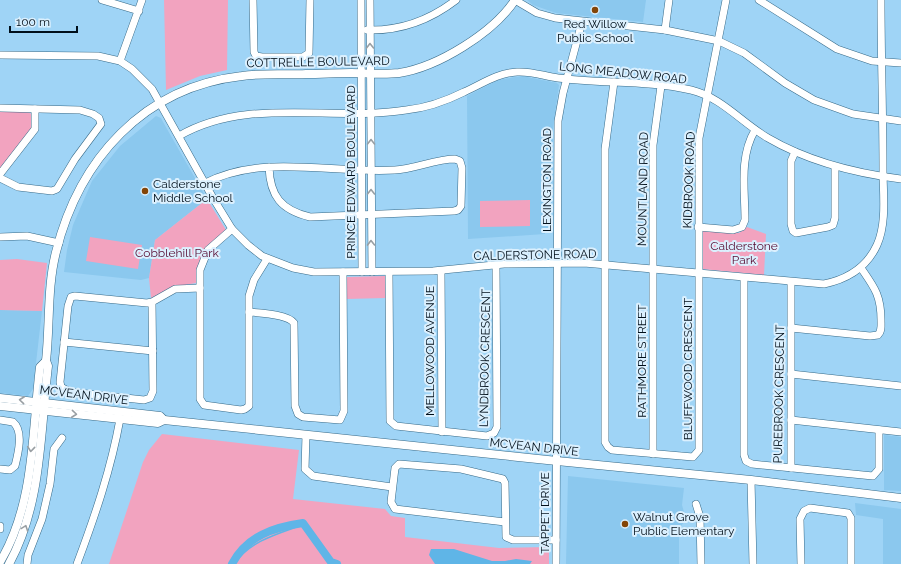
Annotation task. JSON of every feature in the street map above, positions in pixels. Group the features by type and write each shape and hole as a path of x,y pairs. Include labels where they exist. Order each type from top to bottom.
{"main road":[{"name":"COTTRELLE BOULEVARD","path":"0,562 16,530 24,504 39,406 48,366 46,361 54,264 59,242 76,195 93,165 110,144 128,127 160,104 195,88 240,76 361,73 388,74 411,70 450,54 484,32 515,0"},
{"name":"MCVEAN DRIVE","path":"0,398 120,419 158,423 164,420 751,480 901,498"},
{"name":"MCVEAN DRIVE","path":"0,406 39,406 160,416 164,420"},
{"name":"COTTRELLE BOULEVARD","path":"9,564 21,539 34,495 39,406"}],"street":[{"path":"102,0 139,11"},
{"path":"0,55 98,56 120,61 142,0"},
{"path":"253,0 254,52 256,56 302,57 309,53 310,0"},
{"name":"PRINCE EDWARD BOULEVARD","path":"361,0 362,272"},
{"name":"PRINCE EDWARD BOULEVARD","path":"370,0 372,272"},
{"path":"361,30 389,29 412,23 433,15 456,0"},
{"path":"515,0 543,15 582,22 665,30 719,41 744,53 785,83 814,100 847,113 901,121"},
{"path":"665,30 669,0"},
{"name":"KIDBROOK ROAD","path":"698,273 699,138 726,0"},
{"path":"759,0 837,49 855,57 882,62 901,63"},
{"name":"CALDERSTONE ROAD","path":"120,61 144,79 232,229 248,246 267,259 300,270 343,272 441,271 496,265 557,263 605,264 817,285 841,280 861,268 872,254 881,234 883,119 881,0"},
{"name":"LEXINGTON ROAD","path":"556,461 558,121 582,22"},
{"name":"LONG MEADOW ROAD","path":"178,136 214,121 246,114 371,114 398,112 432,105 463,93 489,79 506,73 524,72 567,79 661,86 690,90 719,102 755,130 795,152 835,167 901,179"},
{"name":"BLUFFWOOD CRESCENT","path":"614,82 605,138 606,444 612,450 689,458 696,456 699,450 698,273"},
{"name":"MOUNTLAND ROAD","path":"652,269 653,145 661,86"},
{"path":"0,108 80,110 93,114 99,118 101,124 75,159 57,189 52,191 18,186 0,178"},
{"path":"0,174 35,129 35,109"},
{"path":"698,227 733,230 742,227 745,220 745,154 755,130"},
{"path":"795,152 791,161 791,224 793,231 796,233 828,228 833,225 835,218 835,167"},
{"path":"205,183 235,171 269,167 322,167 342,170 404,169 455,159 461,164 462,196 460,208 454,212 371,214 316,218 294,212 283,205 275,195 270,183 269,167"},
{"path":"232,229 215,243 206,254 200,270 200,399 204,405 241,410 246,409 249,406 249,312 252,287 267,259"},
{"path":"0,237 26,236 59,242"},
{"name":"LYNDBROOK CRESCENT","path":"389,272 390,419 396,426 491,436 496,431 496,265"},
{"path":"791,328 870,336 878,335 882,328 880,298 876,289 861,268"},
{"name":"RATHMORE STREET","path":"652,269 653,454"},
{"name":"MELLOWOOD AVENUE","path":"441,271 442,432"},
{"path":"249,312 266,313 288,318 294,324 295,406 298,414 303,417 340,420 344,411 343,272"},
{"name":"PUREBROOK CRESCENT","path":"744,278 744,459 752,464 791,468 791,283"},
{"path":"152,302 153,392 148,399 70,392 66,391 60,385 69,301 73,296 152,302 175,289 200,288"},
{"path":"64,342 153,351"},
{"path":"791,374 901,386"},
{"path":"77,564 102,496 120,419"},
{"path":"0,420 13,422 18,427 19,433 15,466 10,470 0,469"},
{"path":"791,420 901,432"},
{"path":"791,468 875,476 879,469 879,430"},
{"path":"306,435 305,469 308,474 313,476 392,487"},
{"path":"27,564 28,555 42,519 50,484 54,449 62,438"},
{"name":"TAPPET DRIVE","path":"556,461 556,564"},
{"path":"505,522 398,510 393,507 391,502 394,468 399,464 461,469 502,478 505,483 505,522 504,534 510,540 556,540"},
{"path":"751,480 752,564"},
{"path":"696,504 700,517 701,564"},
{"path":"801,564 800,519 804,511 810,508 848,513 851,518 852,564"}],"shaded area":[{"name":"Red Willow Public School","path":"527,0 646,0 643,22 556,13 533,5"},
{"path":"522,76 557,83 559,85 553,129 552,231 545,231 545,234 468,239 467,96 498,80"},
{"name":"Calderstone Middle School","path":"156,116 161,118 207,199 155,240 149,278 141,280 64,272 73,225 92,181 120,146"},
{"path":"0,310 42,311 33,389 28,396 0,393"},
{"path":"884,435 901,437 901,491 884,490"},
{"name":"Walnut Grove Public Elementary","path":"568,476 684,488 682,505 686,519 679,529 679,564 566,564"},
{"path":"855,503 901,509 901,564 883,564 883,519 856,515"},
{"path":"431,549 454,549 492,561 516,559 532,561 530,564 435,564 429,555"}],"green space":[{"path":"164,0 228,0 227,70 200,76 166,90"},
{"path":"0,111 29,112 33,116 33,128 0,169"},
{"name":"Cobblehill Park","path":"207,199 226,230 203,253 199,264 196,283 173,287 151,298 149,278 155,240"},
{"path":"530,200 530,226 480,227 480,201"},
{"name":"Calderstone Park","path":"747,227 766,234 764,275 702,269 703,231 739,233"},
{"path":"90,237 142,245 138,269 86,261"},
{"path":"17,259 47,263 42,311 0,310 0,260"},
{"path":"385,276 386,298 346,299 347,277"},
{"path":"162,434 299,450 293,499 385,509 391,516 405,518 405,537 499,548 549,547 549,564 109,564 143,462 149,450"}],"waterway":[{"path":"232,564 245,546 262,534 282,527 303,523 331,562 337,564"},
{"path":"234,564 240,556 256,544 274,535 302,525 313,533 324,552 335,564"}],"place":[{"name":"Red Willow Public School","path":"595,10"},
{"name":"Calderstone Middle School","path":"145,191"},
{"name":"Walnut Grove Public Elementary","path":"625,524"}]}
